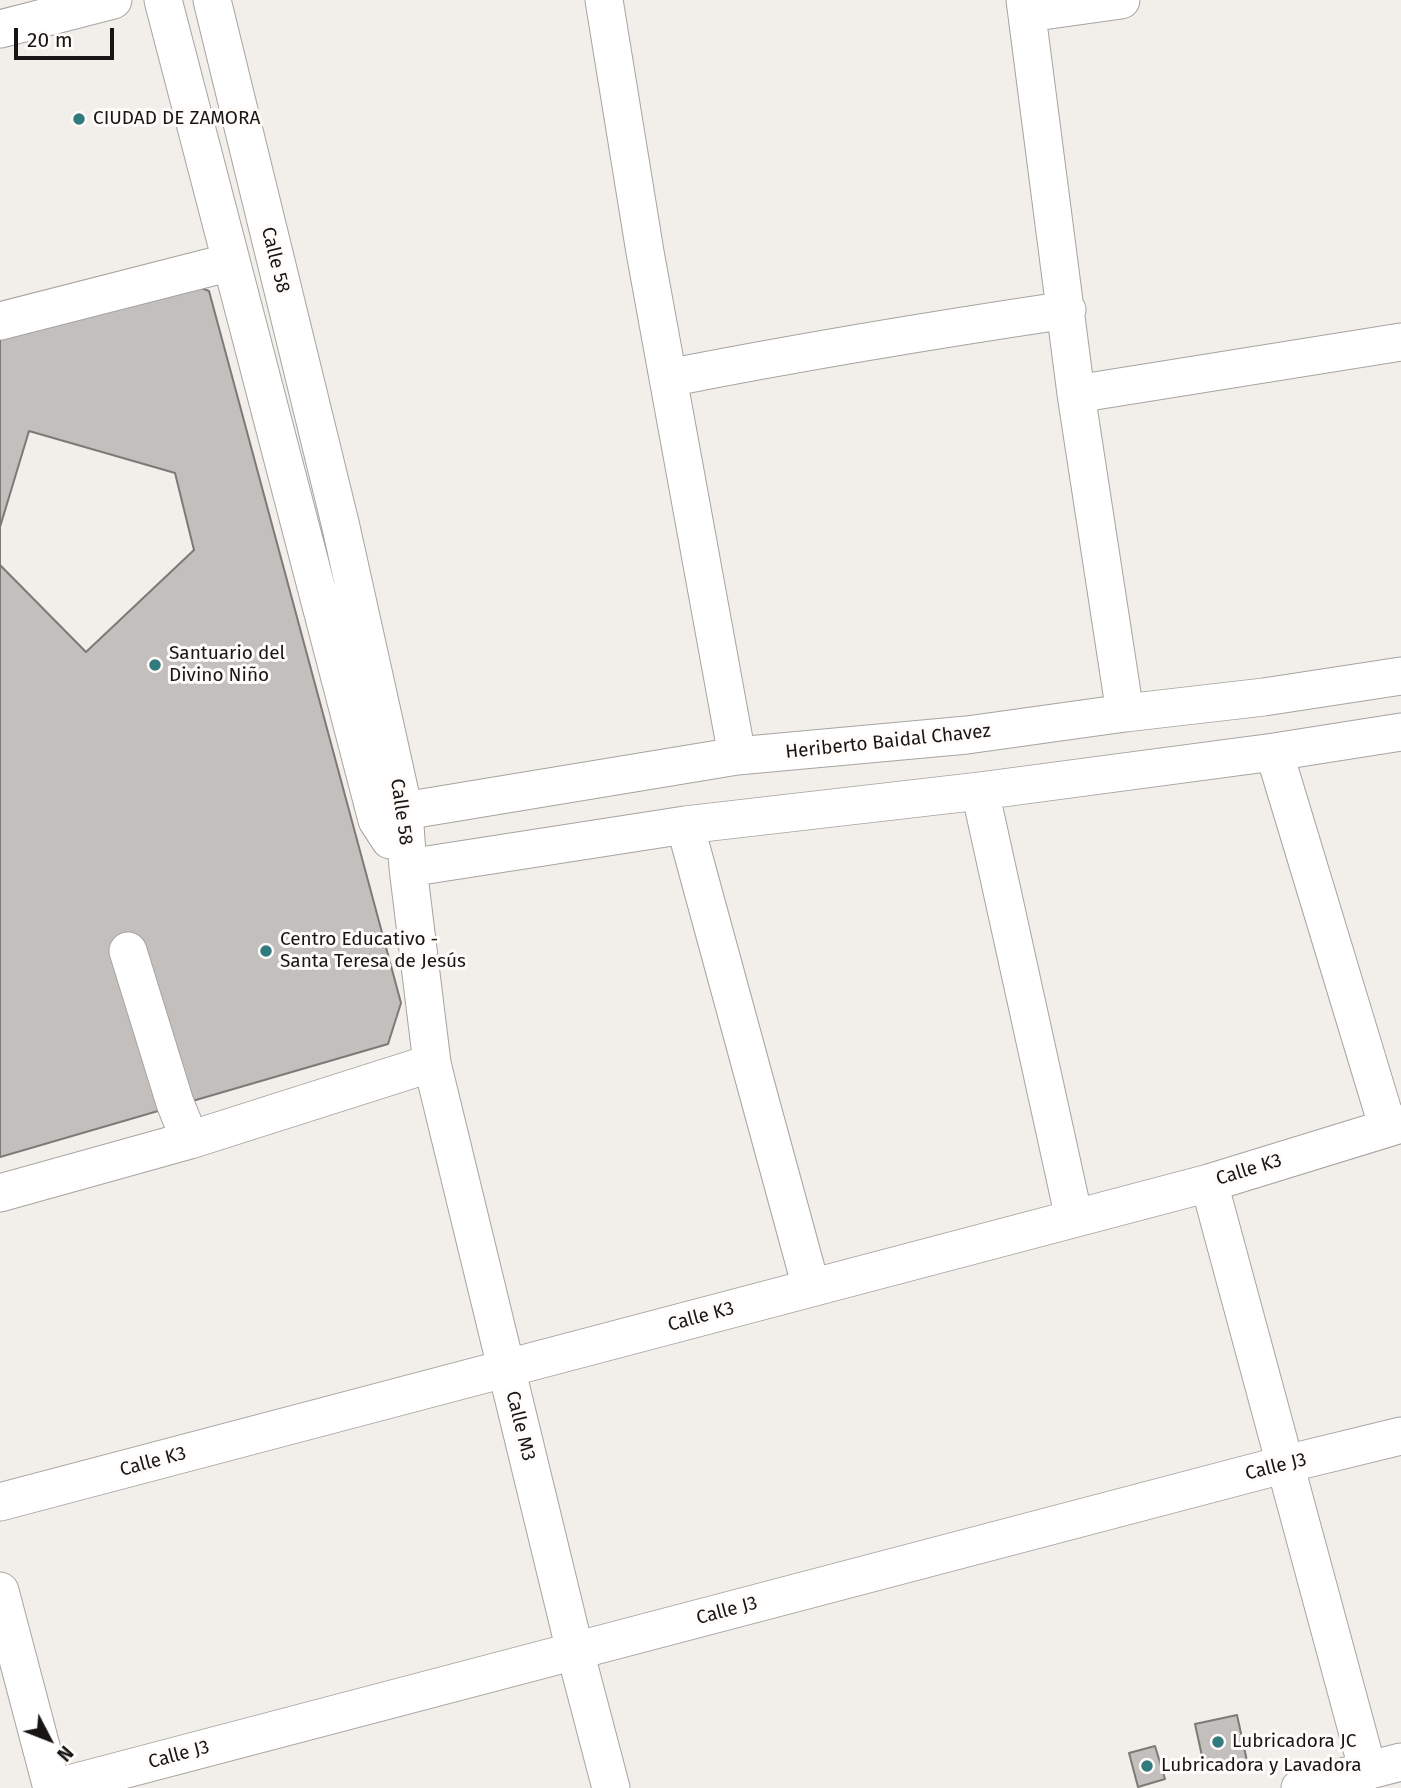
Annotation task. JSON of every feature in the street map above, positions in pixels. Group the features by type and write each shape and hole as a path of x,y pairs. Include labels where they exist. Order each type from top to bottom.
{"street":[{"path":"0,29 113,0"},
{"name":"Calle 58","path":"163,0 231,262 408,868"},
{"name":"Calle 58","path":"212,0 341,527 391,816"},
{"path":"604,0 645,252 737,756"},
{"path":"1121,0 1027,7 1076,394 1125,713"},
{"path":"0,321 231,262"},
{"path":"668,377 762,359 1067,310"},
{"path":"1076,394 1401,342"},
{"name":"Heriberto Baidal Chavez","path":"391,816 737,756 967,735 1264,697 1401,676"},
{"path":"408,868 685,825 980,791 1274,752 1401,732"},
{"path":"1274,752 1395,1126"},
{"path":"980,791 1074,1218"},
{"path":"685,825 811,1287"},
{"name":"Calle M3","path":"408,868 432,1063 575,1651 611,1788"},
{"path":"128,951 175,1103 190,1140"},
{"path":"0,1193 190,1140 432,1063"},
{"name":"Calle K3","path":"0,1502 1209,1182 1395,1126"},
{"path":"1209,1182 1286,1464 1385,1767 1300,1788"},
{"name":"Calle J3","path":"53,1788 1401,1436"},
{"path":"0,1591 53,1788"}],"building":[{"name":"Santuario del Divino Niño","path":"181,280 209,291 401,1003 388,1044 0,1157 0,328"},
{"path":"29,431 175,473 194,550 86,652 0,565 0,527"},
{"path":"1237,1715 1247,1761 1205,1770 1195,1724"},
{"name":"Lubricadora y Lavadora","path":"1155,1746 1165,1779 1138,1787 1129,1753"}],"place":[{"name":"CIUDAD DE ZAMORA","path":"79,119"},
{"name":"Santuario del Divino Niño","path":"155,665"},
{"name":"Centro Educativo - Santa Teresa de Jesús","path":"266,951"},
{"name":"Lubricadora JC","path":"1218,1742"},
{"name":"Lubricadora y Lavadora","path":"1147,1766"}]}
